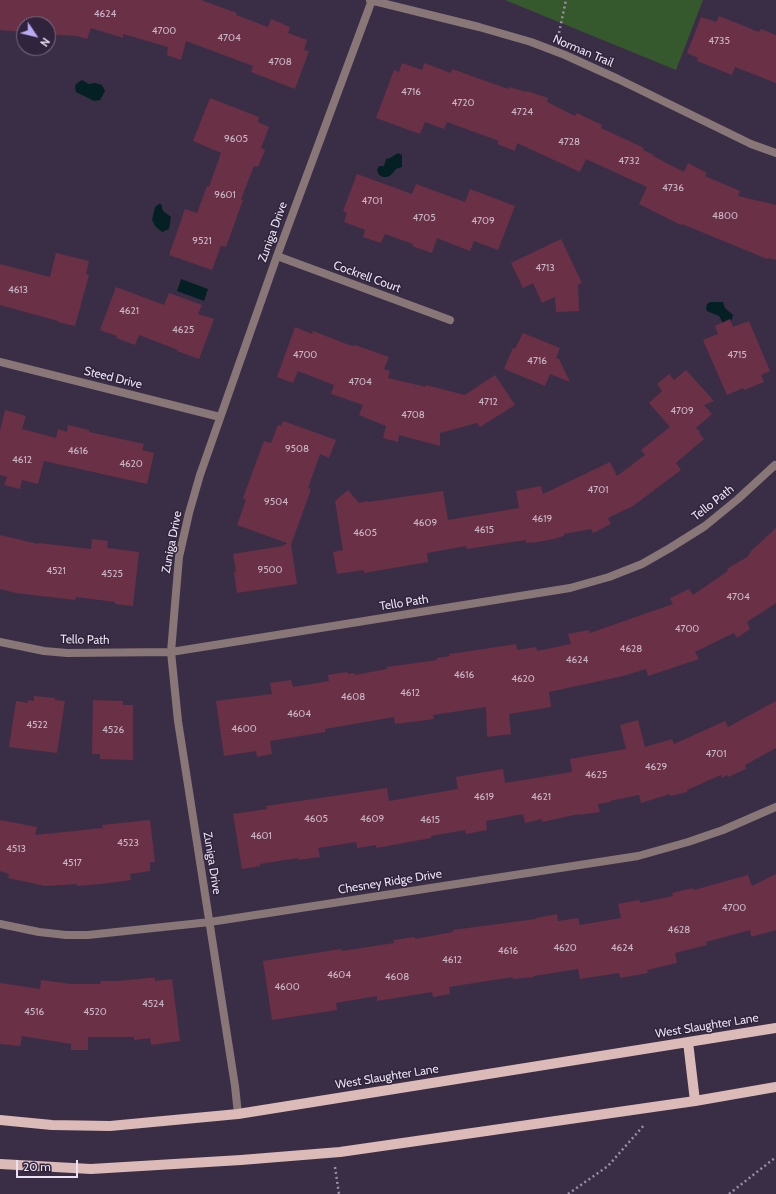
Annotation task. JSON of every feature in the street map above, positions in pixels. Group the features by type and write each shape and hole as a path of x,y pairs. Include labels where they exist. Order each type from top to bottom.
{"main road":[{"name":"West Slaughter Lane","path":"0,1120 52,1126 110,1126 238,1114 776,1028"},
{"path":"688,1042 695,1100"},
{"path":"0,1164 91,1170 340,1152 776,1087"}],"street":[{"name":"Norman Trail","path":"371,0 479,27 538,44 612,76 751,144 776,153"},
{"name":"Zuniga Drive","path":"238,1114 236,1086 181,742 171,652 179,557 189,513 200,475 277,256 371,0"},
{"name":"Cockrell Court","path":"277,256 450,320"},
{"name":"Steed Drive","path":"0,362 220,417"},
{"name":"Tello Path","path":"0,642 44,651 68,653 171,652 570,588 609,577 642,564 670,548 705,526 738,499 775,465 776,466"},
{"name":"Chesney Ridge Drive","path":"0,924 39,932 66,935 88,935 210,922 638,856 716,833 776,807"}],"path":[{"path":"559,33 566,0"},
{"path":"568,1194 608,1166 647,1122"},
{"path":"728,1194 776,1157"},
{"path":"335,1167 339,1194"}],"green space":[{"path":"505,0 703,0 676,70"}],"shaded area":[{"path":"82,80 89,84 95,83 102,85 105,91 100,100 94,101 76,92 76,84"},
{"path":"398,153 402,155 402,167 396,169 387,177 379,175 377,170 379,166 384,166 386,159"},
{"path":"161,204 163,211 171,217 169,229 162,232 155,226 152,220 155,207"},
{"path":"181,279 208,289 204,301 177,291"},
{"path":"710,302 723,302 725,308 733,315 729,323 723,323 719,316 707,311 707,304"}],"building":[{"path":"0,0 201,0 237,13 236,15 268,27 271,19 290,27 288,33 307,40 304,50 309,51 295,89 251,72 253,66 186,41 181,60 167,55 168,47 123,34 123,38 91,28 87,39 76,36 56,35 56,16 16,16 16,31 0,30"},
{"path":"719,16 759,32 761,29 776,35 776,83 735,67 732,75 697,61 698,58 687,53 701,17 716,22"},
{"path":"402,63 422,70 424,63 451,73 452,69 508,89 509,87 527,91 548,98 547,102 575,116 577,113 602,125 601,128 644,148 643,150 654,155 653,156 684,172 688,163 707,173 705,176 740,191 738,196 776,205 776,260 767,259 682,224 681,225 639,204 647,187 586,159 580,172 517,143 515,151 497,144 499,141 447,122 444,129 425,122 420,134 376,118 394,70 399,72"},
{"path":"210,98 259,117 258,122 269,127 261,148 265,150 258,167 254,166 241,199 243,200 226,247 221,246 212,270 169,255 185,209 197,213 207,186 209,187 221,153 193,141"},
{"path":"357,174 412,194 416,184 465,202 470,189 515,206 498,250 474,241 470,251 437,238 432,253 412,246 413,244 385,234 381,243 363,237 365,230 344,222 347,213 343,211"},
{"path":"561,239 582,283 578,285 579,311 556,312 555,297 542,303 533,283 523,288 511,263"},
{"path":"56,253 89,261 86,274 89,275 75,326 0,305 0,264 50,277"},
{"path":"116,287 164,305 169,293 202,305 198,314 214,319 199,359 139,335 135,345 100,330"},
{"path":"730,319 733,327 749,321 770,371 761,375 764,382 744,390 743,388 727,395 703,340 718,334 715,326"},
{"path":"295,327 312,334 313,331 349,345 355,345 389,357 384,369 390,371 388,378 426,387 426,385 465,395 495,375 515,405 480,427 477,423 440,433 440,446 399,435 398,442 383,438 386,426 359,415 363,405 331,394 334,385 298,371 293,383 277,377"},
{"path":"523,333 560,348 556,358 559,359 570,382 550,374 545,386 504,369 513,348 515,349"},
{"path":"686,370 714,401 704,405 712,414 696,428 704,439 676,463 681,470 633,506 608,518 611,524 593,533 591,529 564,534 564,536 554,539 532,543 526,543 526,540 467,549 466,546 427,553 428,562 364,573 364,570 337,574 333,552 343,550 335,501 348,490 359,503 443,491 448,520 519,508 516,491 541,486 543,494 610,462 617,476 645,455 641,450 670,427 649,403 662,391 657,384 669,374 674,380"},
{"path":"5,410 26,416 22,429 56,438 58,429 67,432 68,425 89,430 89,432 144,444 142,450 154,453 147,484 44,461 38,484 22,480 20,489 4,485 7,477 0,475 0,431"},
{"path":"283,421 336,440 329,458 320,454 308,488 311,489 291,545 297,584 237,593 234,572 236,571 233,554 283,546 287,543 237,525 246,500 243,498 264,441 271,443 278,425 281,426"},
{"path":"776,528 776,603 747,622 750,629 737,638 734,633 695,652 699,659 648,676 646,669 623,676 549,692 551,707 509,714 511,734 487,737 486,707 433,715 434,719 395,724 394,717 325,729 325,732 270,741 272,754 257,757 256,751 224,756 216,701 272,694 270,683 291,680 293,687 329,681 328,675 347,672 348,674 355,673 355,675 387,669 387,667 437,660 437,658 450,656 449,654 516,644 517,650 536,647 537,651 571,644 568,634 589,630 590,633 673,604 670,598 689,589 693,595 728,571 727,569 747,557 752,550"},
{"path":"0,535 38,544 91,549 92,539 108,541 107,548 139,552 133,606 76,597 75,600 16,593 0,589"},
{"path":"34,696 55,698 55,700 65,701 57,753 9,747 16,701 28,703 28,700 34,701"},
{"path":"93,700 123,701 123,705 133,705 133,760 100,759 100,754 92,754"},
{"path":"776,701 776,748 745,765 746,769 728,777 727,775 722,778 721,775 687,790 687,792 670,796 670,794 641,803 639,795 610,801 598,804 600,812 579,814 542,822 542,819 525,823 523,814 486,821 487,830 466,834 465,830 376,848 376,845 357,848 356,842 318,848 320,857 298,860 298,858 260,864 260,866 242,869 233,814 267,809 266,806 387,788 389,801 458,789 456,777 503,769 505,783 572,772 570,759 626,749 620,725 638,720 645,747 672,739 674,744 725,721 728,727"},
{"path":"0,820 37,827 35,835 103,828 102,825 150,820 155,862 150,862 150,871 130,874 131,880 101,884 45,886 8,878 9,874 0,871"},
{"path":"776,874 776,930 751,937 750,930 706,942 707,945 675,953 677,963 647,970 648,973 620,978 619,973 580,979 578,969 534,977 513,979 513,977 449,987 450,994 433,997 432,992 377,1001 377,996 336,1003 337,1010 272,1020 263,961 341,949 342,951 394,943 393,940 415,937 415,939 453,932 453,930 536,919 557,914 558,921 578,918 580,925 621,918 618,904 639,900 640,903 673,896 672,893 693,888 694,890 748,875 752,886"},
{"path":"155,978 155,981 172,979 180,1041 151,1045 150,1038 134,1040 134,1037 88,1037 88,1050 71,1050 71,1044 22,1036 20,1046 0,1044 0,983 40,989 41,980 71,984 100,984 101,981"}]}
